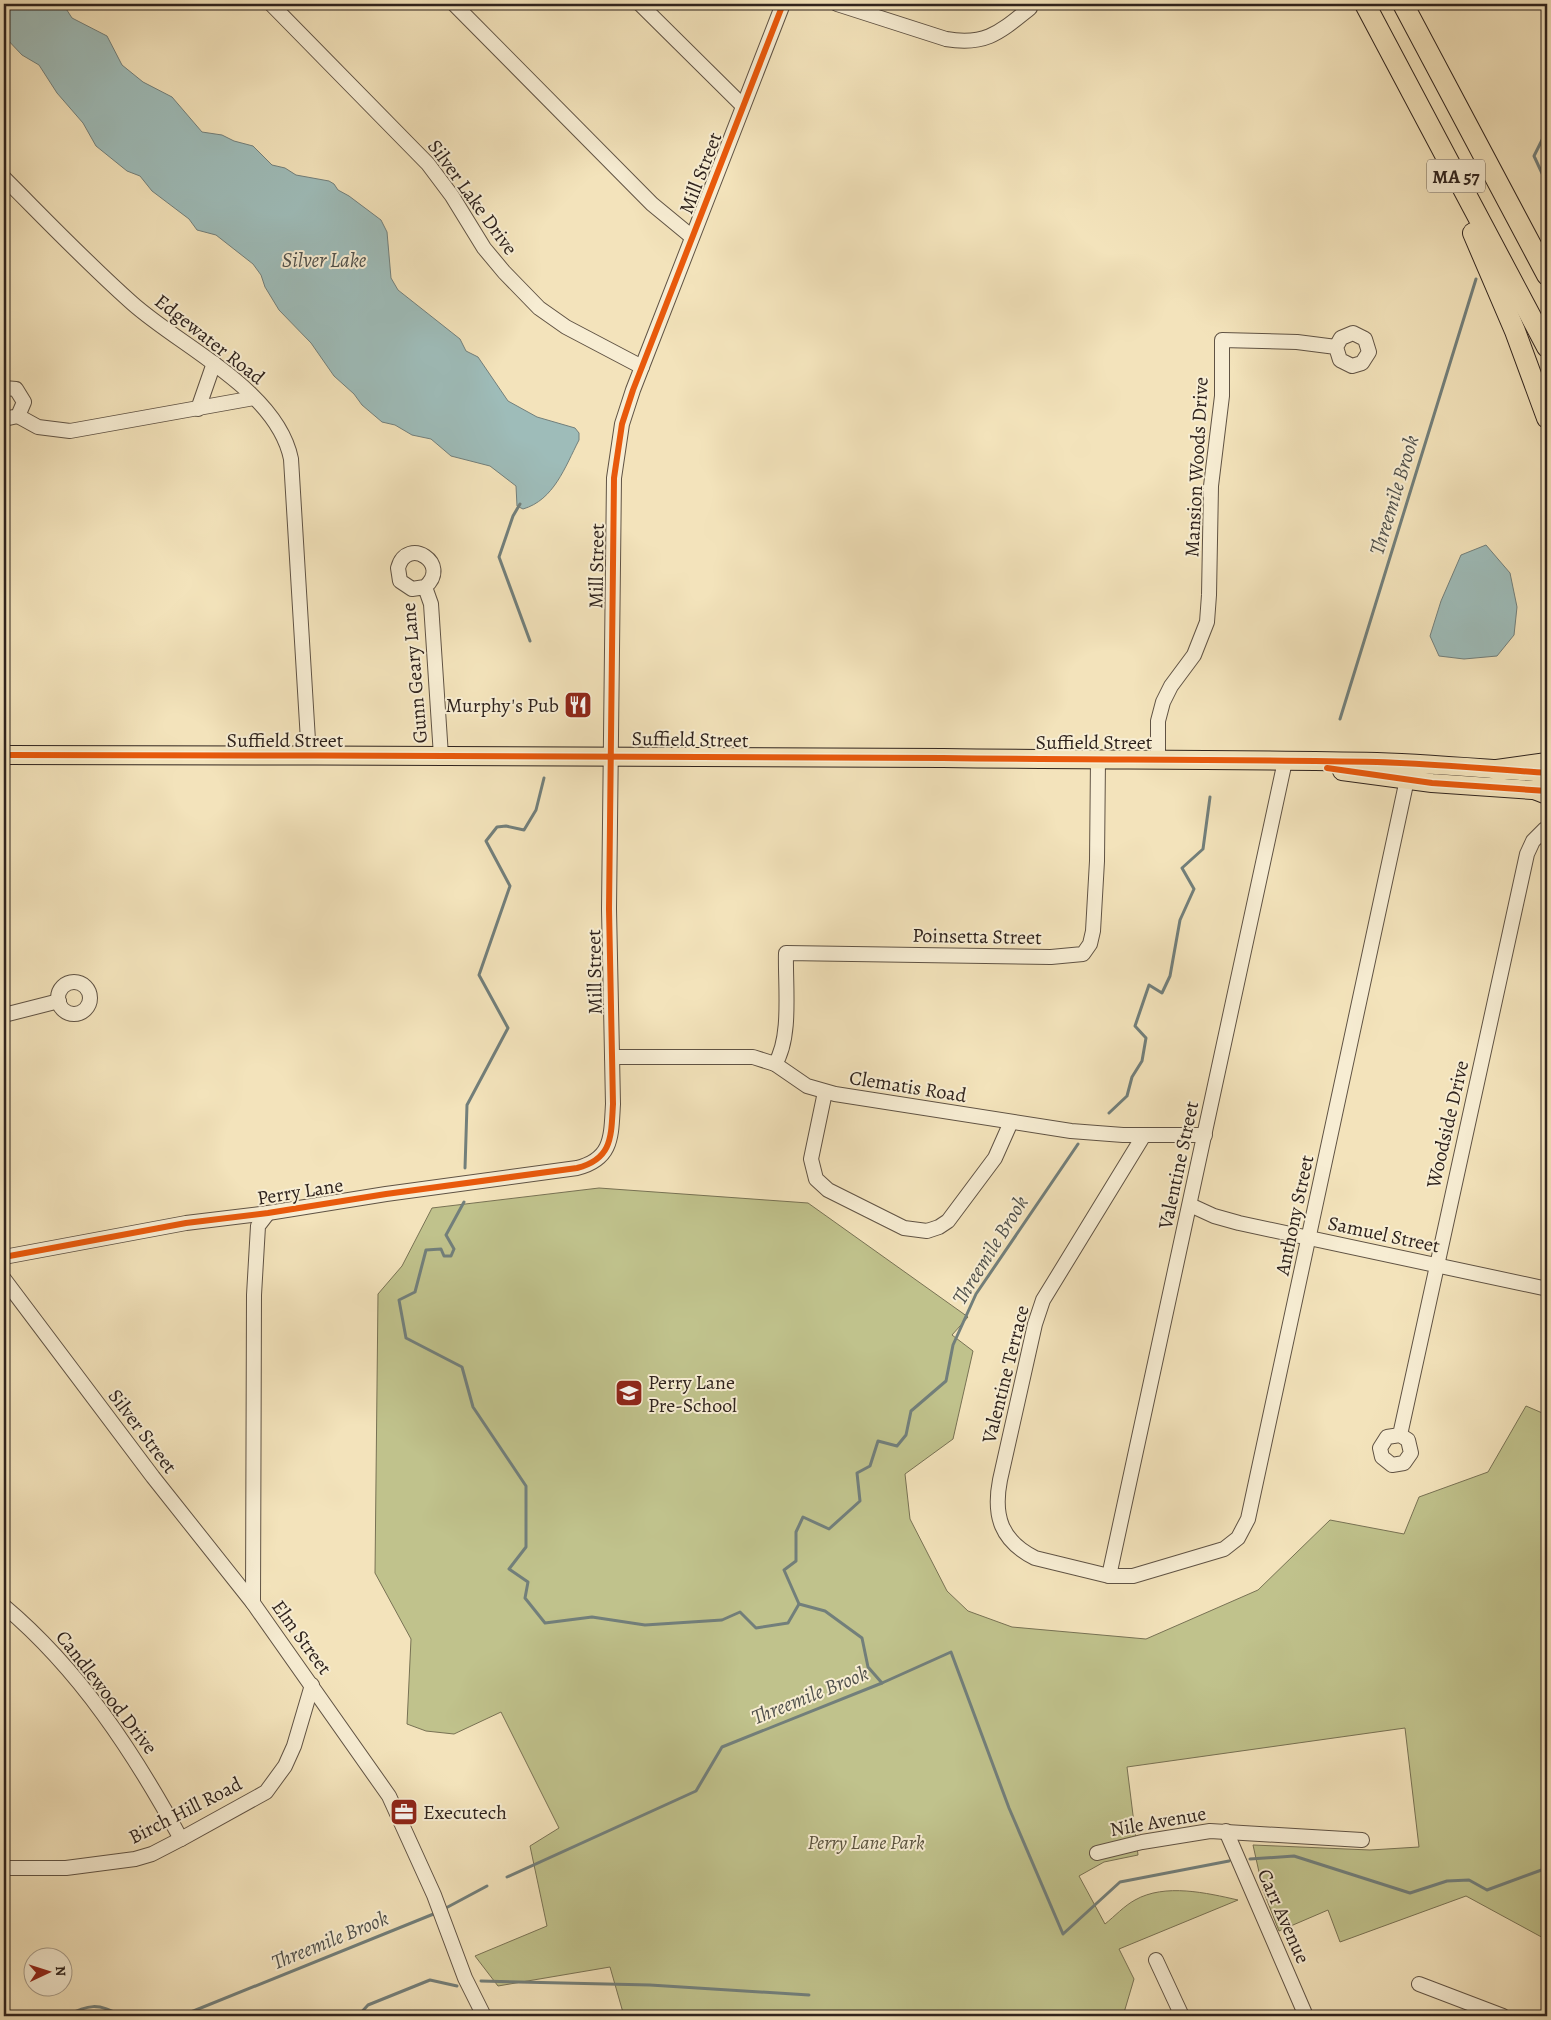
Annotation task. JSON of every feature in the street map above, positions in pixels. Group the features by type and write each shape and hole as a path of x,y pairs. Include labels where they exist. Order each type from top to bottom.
{"highway":[{"name":"MA 57","path":"1364,4 1547,347"},
{"name":"MA 57","path":"1405,7 1547,275"},
{"path":"1411,91 1515,331 1547,418"},
{"path":"1505,196 1547,264"},
{"path":"1496,770 1535,766 1547,762"}],"main road":[{"name":"Suffield Street","path":"4,755 309,757 609,754 1158,758 1285,761 1545,787"},
{"name":"Suffield Street","path":"1409,772 1496,770 1545,787"}],"street":[{"name":"Silver Lake Drive","path":"271,4 428,164 452,196 484,248 539,308 566,328 642,367"},
{"path":"454,4 652,204 692,237"},
{"path":"640,4 743,106"},
{"name":"Mill Street","path":"601,1157 611,1135 609,754 614,478 622,424 642,367 783,4"},
{"path":"837,4 960,42 986,39 1030,8"},
{"name":"Edgewater Road","path":"4,178 132,304 161,327 214,363 254,398 282,430 291,459 309,757"},
{"name":"Mansion Woods Drive","path":"1158,758 1158,721 1163,702 1170,686 1194,656 1206,622 1210,595 1211,486 1222,396 1222,340 1296,342 1336,347"},
{"path":"198,408 214,363"},
{"path":"4,388 16,389 23,397 24,407 18,416"},
{"path":"4,419 18,416 38,427 70,431 254,398"},
{"name":"Gunn Geary Lane","path":"425,587 431,604 442,756"},
{"name":"Poinsetta Street","path":"775,1064 782,1051 785,1035 786,953 1051,957 1083,954 1090,944 1093,931 1097,861 1098,759"},
{"name":"Valentine Street","path":"1109,1576 1285,761"},
{"name":"Anthony Street","path":"1109,1576 1133,1576 1215,1552 1232,1544 1243,1531 1248,1519 1409,772"},
{"name":"Woodside Drive","path":"1400,1435 1527,854 1533,842 1546,829"},
{"path":"4,1015 58,1001"},
{"name":"Clematis Road","path":"612,1057 753,1057 775,1064 807,1086 825,1092 1071,1131 1144,1135 1205,1135"},
{"path":"825,1092 812,1159 816,1179 828,1190 904,1228 916,1231 933,1230 948,1221 995,1158 1011,1122"},
{"name":"Valentine Terrace","path":"1109,1576 1034,1558 1023,1552 1005,1532 999,1519 996,1507 997,1494 1035,1324 1044,1300 1144,1135"},
{"name":"Perry Lane","path":"4,1258 186,1222 268,1213 386,1194 566,1170 583,1167 601,1157"},
{"name":"Samuel Street","path":"1190,1205 1220,1218 1543,1288"},
{"name":"Elm Street","path":"268,1213 258,1226 254,1295 253,1603 389,1796 440,1911 465,1978 484,2016"},
{"name":"Silver Street","path":"4,1279 153,1477 253,1603"},
{"name":"Candlewood Drive","path":"4,1606 47,1646 122,1738 142,1768 181,1839"},
{"name":"Birch Hill Road","path":"4,1868 66,1868 135,1860 152,1854 181,1839 266,1792 274,1784 294,1746 312,1685"},
{"name":"Nile Avenue","path":"1097,1853 1160,1839 1226,1831 1362,1840"},
{"name":"Carr Avenue","path":"1226,1831 1306,2016"},
{"path":"1156,1960 1182,2016"},
{"path":"1419,1984 1503,2016"}],"green space":[{"name":"Perry Lane Park","path":"599,1188 808,1203 968,1317 952,1335 973,1351 953,1439 905,1474 910,1519 947,1591 968,1611 1012,1627 1146,1639 1258,1590 1330,1520 1404,1534 1419,1497 1488,1472 1526,1406 1547,1415 1547,1940 1466,1896 1340,1942 1328,1910 1279,1931 1263,1890 1253,1845 1370,1850 1419,1847 1405,1728 1127,1767 1138,1855 1104,1862 1079,1876 1105,1924 1135,1900 1159,1892 1200,1892 1238,1900 1119,1949 1134,1979 1123,2016 624,2016 610,1967 498,1986 475,1956 547,1926 530,1846 559,1828 501,1712 454,1734 426,1731 407,1724 411,1639 375,1573 378,1294 402,1266 432,1208"}],"water":[{"name":"Silver Lake","path":"4,4 63,4 72,18 107,36 122,65 143,82 172,97 202,132 222,135 234,141 253,146 272,165 285,168 296,175 329,181 338,190 381,220 387,232 391,278 398,290 460,339 466,351 478,357 508,401 537,417 575,428 579,433 579,440 569,461 551,490 534,505 523,509 517,506 516,486 490,466 451,456 431,439 412,435 395,425 382,422 362,405 354,394 334,376 311,343 279,310 265,287 261,275 253,264 216,235 197,230 189,219 152,191 140,176 127,171 96,146 83,123 57,93 39,65 22,55 4,36"},
{"path":"1486,545 1510,573 1517,607 1514,635 1497,656 1464,659 1439,656 1430,636 1441,601 1461,555"}],"waterway":[{"name":"Threemile Brook","path":"1547,130 1534,156 1547,184"},
{"name":"Threemile Brook","path":"1544,199 1547,191"},
{"name":"Threemile Brook","path":"1340,719 1476,279"},
{"path":"520,504 513,516 499,557 530,641"},
{"path":"465,1168 467,1105 508,1028 479,975 510,886 486,841 497,827 506,826 524,830 536,810 544,778"},
{"name":"Threemile Brook","path":"1109,1113 1127,1096 1132,1077 1142,1061 1146,1038 1135,1026 1149,985 1162,993 1170,976 1180,920 1194,889 1182,868 1203,849 1210,797"},
{"name":"Threemile Brook","path":"507,1877 696,1791 722,1747 882,1683 868,1667 862,1638 825,1611 799,1604 784,1570 796,1561 796,1532 803,1517 829,1529 860,1501 857,1473 870,1466 878,1441 897,1446 906,1435 911,1411 946,1381 953,1345 976,1294 1078,1144"},
{"path":"464,1202 446,1235 454,1249 451,1256 444,1256 441,1249 426,1250 415,1292 399,1300 406,1338 462,1367 473,1407 526,1486 526,1547 509,1569 528,1582 525,1598 545,1623 592,1617 645,1625 722,1620 740,1612 756,1628 788,1623 799,1604"},
{"path":"882,1683 951,1652 1009,1808 1063,1934 1120,1882 1229,1861"},
{"path":"1250,1859 1294,1856 1410,1893 1447,1881 1469,1880 1487,1890 1547,1868"},
{"name":"Threemile Brook","path":"444,1909 487,1886"},
{"name":"Threemile Brook","path":"181,2016 436,1913"},
{"path":"358,2016 368,2005 430,1980 457,1986"},
{"path":"481,1981 650,1985 809,1995"},
{"name":"Threemile Brook","path":"65,2016 87,2007 99,2007 121,2016"}],"cycle path":[{"path":"4,1257 186,1223 268,1213 386,1194 577,1168 598,1159 604,1152 608,1145 612,1126 613,1104 609,909 614,478 622,424 633,390 783,4"},
{"path":"4,755 708,756 1268,760 1377,762 1547,773"},
{"path":"1327,768 1432,783 1547,791"}],"place":[{"name":"Murphy's Pub","path":"578,705"},
{"name":"Perry Lane Pre-School","path":"629,1393"},
{"name":"Executech","path":"404,1812"}]}
